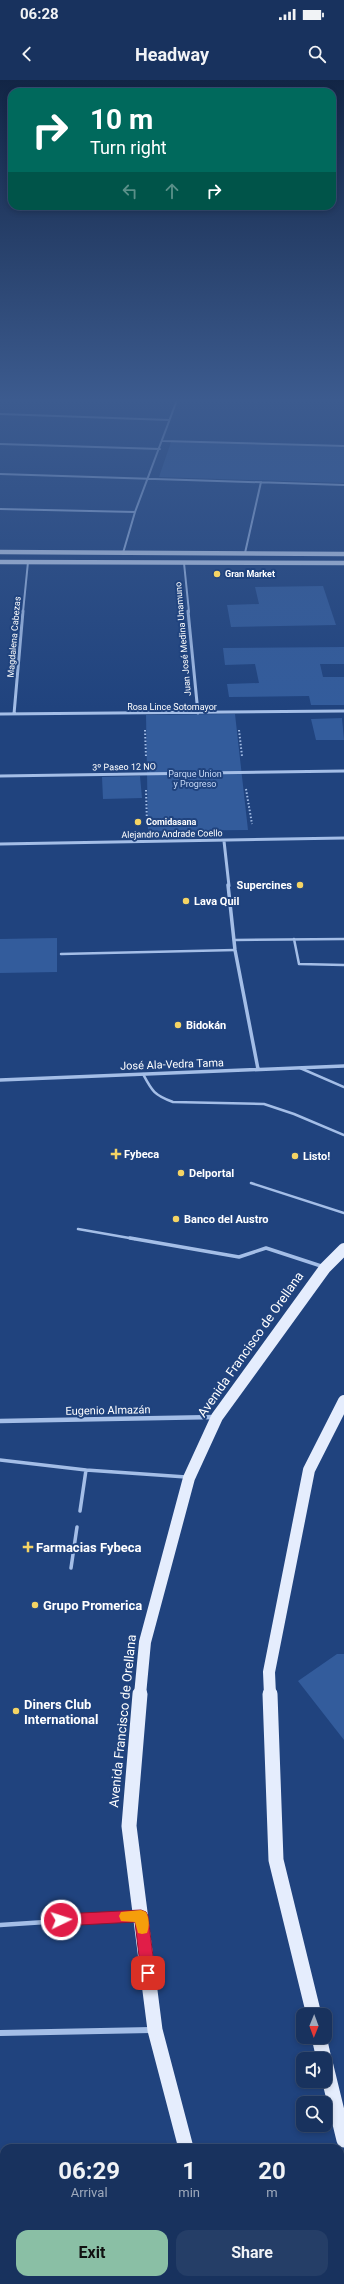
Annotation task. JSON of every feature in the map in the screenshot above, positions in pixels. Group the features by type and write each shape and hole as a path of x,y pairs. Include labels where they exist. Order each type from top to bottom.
{"main road":[{"path":"0,552 344,554"},
{"path":"0,562 344,564"},
{"name":"Avenida Francisco de Orellana","path":"185,2144 156,2030 129,1826 145,1642 189,1478 217,1417 325,1268 344,1250"},
{"path":"312,2008 276,1860 269,1672 309,1470 344,1401"},
{"path":"332,2088 344,2140"}],"street":[{"path":"123,553 139,503"},
{"path":"245,553 256,503"},
{"path":"0,509 135,512"},
{"name":"Magdalena Cabezas","path":"14,714 28,562"},
{"name":"Juan José Medina Unamuno","path":"184,563 198,714"},
{"name":"Rosa Lince Sotomayor","path":"0,714 198,714 344,711"},
{"name":"3º Paseo 12 NO","path":"0,776 344,771"},
{"name":"Alejandro Andrade Coello","path":"0,844 344,838"},
{"path":"224,841 234,950 258,1069"},
{"name":"José Ala-Vedra Tama","path":"0,1080 344,1066"},
{"name":"Eugenio Almazán","path":"0,1421 217,1417"},
{"path":"0,2033 156,2030"}],"lane":[{"path":"234,940 344,940"},
{"path":"294,940 299,964 344,965"},
{"path":"61,954 234,950"},
{"path":"299,1068 344,1087"},
{"path":"143,1074 152,1091 162,1098 177,1103 248,1101 265,1104 344,1135"},
{"path":"251,1183 344,1213"},
{"path":"78,1229 239,1256 266,1248 325,1268"},
{"path":"0,1460 86,1470 189,1478"},
{"path":"80,1511 86,1470"},
{"path":"71,1568 77,1527"},
{"path":"0,1925 141,1916"}],"path":[{"path":"237,713 243,772 254,840"},
{"path":"144,714 148,842"}],"green space":[{"path":"323,586 336,625 231,627 227,605 259,604 255,587"},
{"path":"344,647 344,664 320,664 323,677 344,677 344,705 311,705 309,696 229,697 227,684 259,683 255,664 225,665 223,648"},
{"name":"Parque Union y Progreso","path":"235,714 248,830 148,831 146,715"},
{"path":"342,718 344,740 316,740 311,719"},
{"path":"140,776 142,798 103,799 102,777"},
{"path":"57,938 57,972 0,973 0,939"},
{"path":"337,1654 344,1654 344,1740 298,1681"}],"slow traffic":[{"path":"126,1916 141,1916 142,1928"}],"place":[{"name":"Gran Market","path":"217,574"},
{"name":"Comidasana","path":"138,822"},
{"name":"Supercines","path":"300,885"},
{"name":"Lava Quil","path":"186,901"},
{"name":"Bidokán","path":"178,1025"},
{"name":"Fybeca","path":"116,1154"},
{"name":"Listo!","path":"295,1156"},
{"name":"Delportal","path":"181,1173"},
{"name":"Banco del Austro","path":"176,1219"},
{"name":"Farmacias Fybeca","path":"28,1547"},
{"name":"Grupo Promerica","path":"35,1605"},
{"name":"Diners Club International","path":"16,1711"}],"route":[{"path":"61,1920 141,1916 148,1973"}]}
